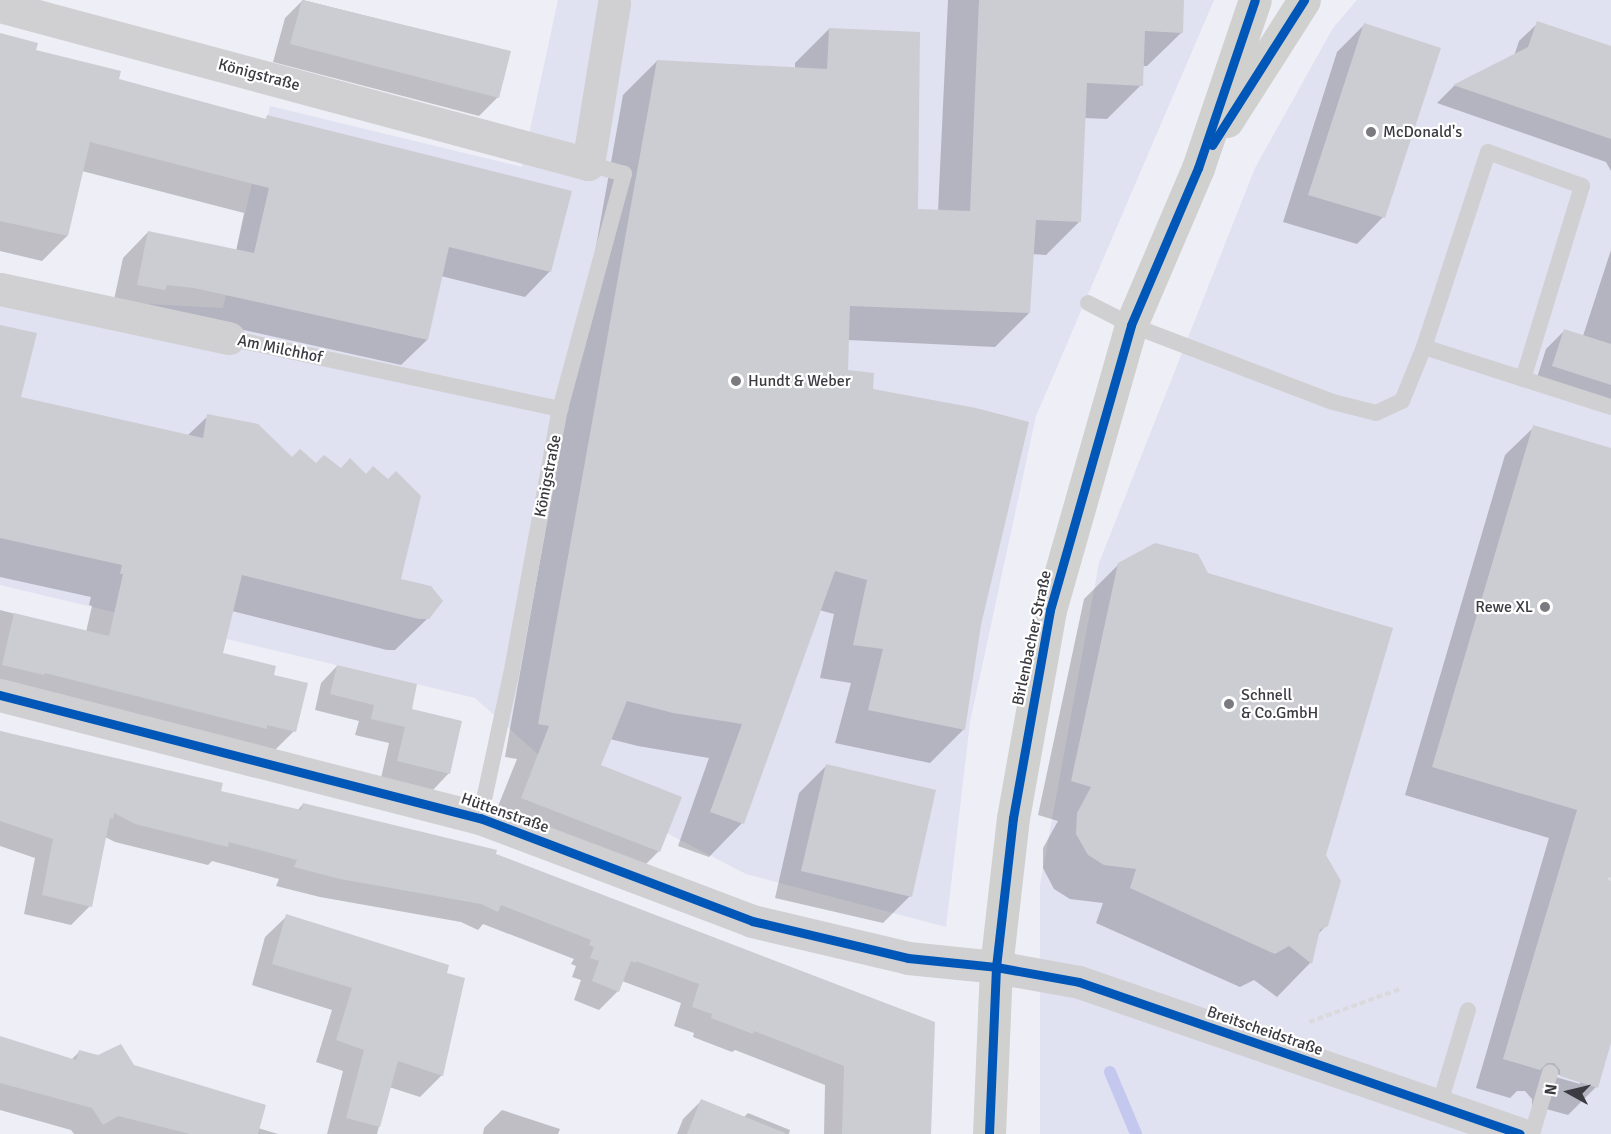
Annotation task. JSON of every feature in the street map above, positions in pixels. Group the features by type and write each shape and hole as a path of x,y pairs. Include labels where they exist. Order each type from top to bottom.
{"main road":[{"name":"Birlenbacher Straße","path":"988,1134 996,967 1013,818 1050,610 1131,326 1198,168 1255,0"},
{"name":"Birlenbacher Straße","path":"1198,168 1304,0"}],"street":[{"path":"588,164 606,2"},
{"name":"Königstraße","path":"0,6 588,164"},
{"name":"Am Milchhof","path":"0,289 229,338"},
{"name":"Hüttenstraße","path":"0,695 480,818 752,921 908,958 996,967"},
{"name":"Breitscheidstraße","path":"996,967 1079,982 1520,1134"}],"lane":[{"path":"1088,303 1131,326 1333,402 1376,413 1402,401 1424,347 1488,152 1582,186 1523,379"},
{"name":"Königstraße","path":"480,818 511,675 560,409 624,174 588,164"},
{"name":"Am Milchhof","path":"229,338 560,409"},
{"path":"1424,347 1611,407"},
{"path":"1439,1106 1468,1010"},
{"path":"1532,1134 1550,1073"}],"path":[{"path":"1305,1023 1400,989"}],"shaded area":[{"path":"558,0 1214,0 1036,416 970,722 946,927 746,874 570,783 475,698 0,585 0,296 223,308 270,106 522,167"},
{"path":"1357,0 1611,0 1611,1134 1040,1134 1040,885 1099,563 1255,168 1333,28"}],"building":[{"path":"302,0 511,51 499,98 290,44"},
{"name":"Hundt & Weber","path":"979,0 1184,0 1183,33 1145,31 1143,86 1087,83 1081,222 1036,220 1030,313 850,306 848,370 874,373 873,389 976,408 1029,422 981,625 965,730 868,710 883,649 853,645 867,580 835,571 744,824 710,812 742,724 673,713 627,701 601,765 682,797 660,852 521,798 549,726 538,724 657,60 827,69 829,28 920,32 918,209 970,211"},
{"path":"1537,21 1611,46 1611,139 1453,85 1528,47"},
{"name":"McDonald's","path":"1364,23 1441,48 1385,218 1308,195"},
{"path":"0,33 38,43 36,50 121,71 119,79 266,119 267,115 572,191 551,272 449,247 428,340 194,288 167,285 165,290 137,285 148,231 254,253 269,188 90,142 68,236 0,221"},
{"path":"0,325 37,333 21,397 203,438 207,414 258,424 292,457 300,449 316,463 324,455 341,468 350,458 366,474 373,466 388,479 396,471 421,496 401,579 431,586 443,601 429,619 419,619 242,575 223,653 276,666 274,675 308,683 296,732 267,725 267,729 45,673 44,675 2,665 14,613 109,636 123,574 120,574 122,565 0,538"},
{"path":"1564,329 1611,344 1611,385 1552,366"},
{"name":"Rewe XL","path":"1533,425 1611,448 1611,1043 1598,1088 1560,1076 1560,1070 1554,1063 1547,1063 1540,1070 1503,1059 1577,810 1432,767"},
{"name":"Schnell & Co.GmbH","path":"1155,543 1198,554 1208,573 1393,628 1326,855 1341,881 1328,926 1320,930 1312,964 1289,946 1275,954 1130,888 1136,869 1104,865 1088,855 1076,834 1077,813 1091,787 1071,781 1118,563"},
{"path":"337,665 417,684 412,709 462,721 450,774 397,761 405,727 371,719 374,705 330,694"},
{"path":"0,731 223,783 221,791 301,810 303,803 497,850 496,854 935,1022 931,1134 842,1134 844,1066 754,1031 753,1034 711,1018 712,1014 692,1007 699,984 636,961 635,963 631,961 619,992 592,981 599,961 590,958 594,947 589,945 591,940 501,905 498,912 481,904 340,879 294,867 297,860 229,842 228,847 135,824 114,813 113,819 110,818 92,907 42,895 53,839 0,821"},
{"path":"826,764 936,790 912,897 801,871"},
{"path":"286,914 449,965 447,973 465,978 443,1076 398,1061 380,1127 346,1118 364,1050 336,1040 352,988 272,964"},
{"path":"0,1036 76,1060 79,1050 98,1055 121,1044 134,1065 266,1105 258,1134 190,1134 118,1116 103,1125 92,1108 0,1083"},
{"path":"701,1099 785,1133 785,1134 687,1134"}],"waterway":[{"path":"1110,1072 1136,1134"}],"cycle path":[{"path":"989,1134 996,967 1013,818 1050,610 1131,325 1198,168 1255,0"},
{"path":"1212,145 1304,0"},
{"path":"0,695 480,818 752,921 908,958 996,967 1079,982 1520,1134"}],"place":[{"name":"McDonald's","path":"1371,132"},
{"name":"Hundt & Weber","path":"736,381"},
{"name":"Rewe XL","path":"1545,607"},
{"name":"Schnell & Co.GmbH","path":"1229,704"}]}
